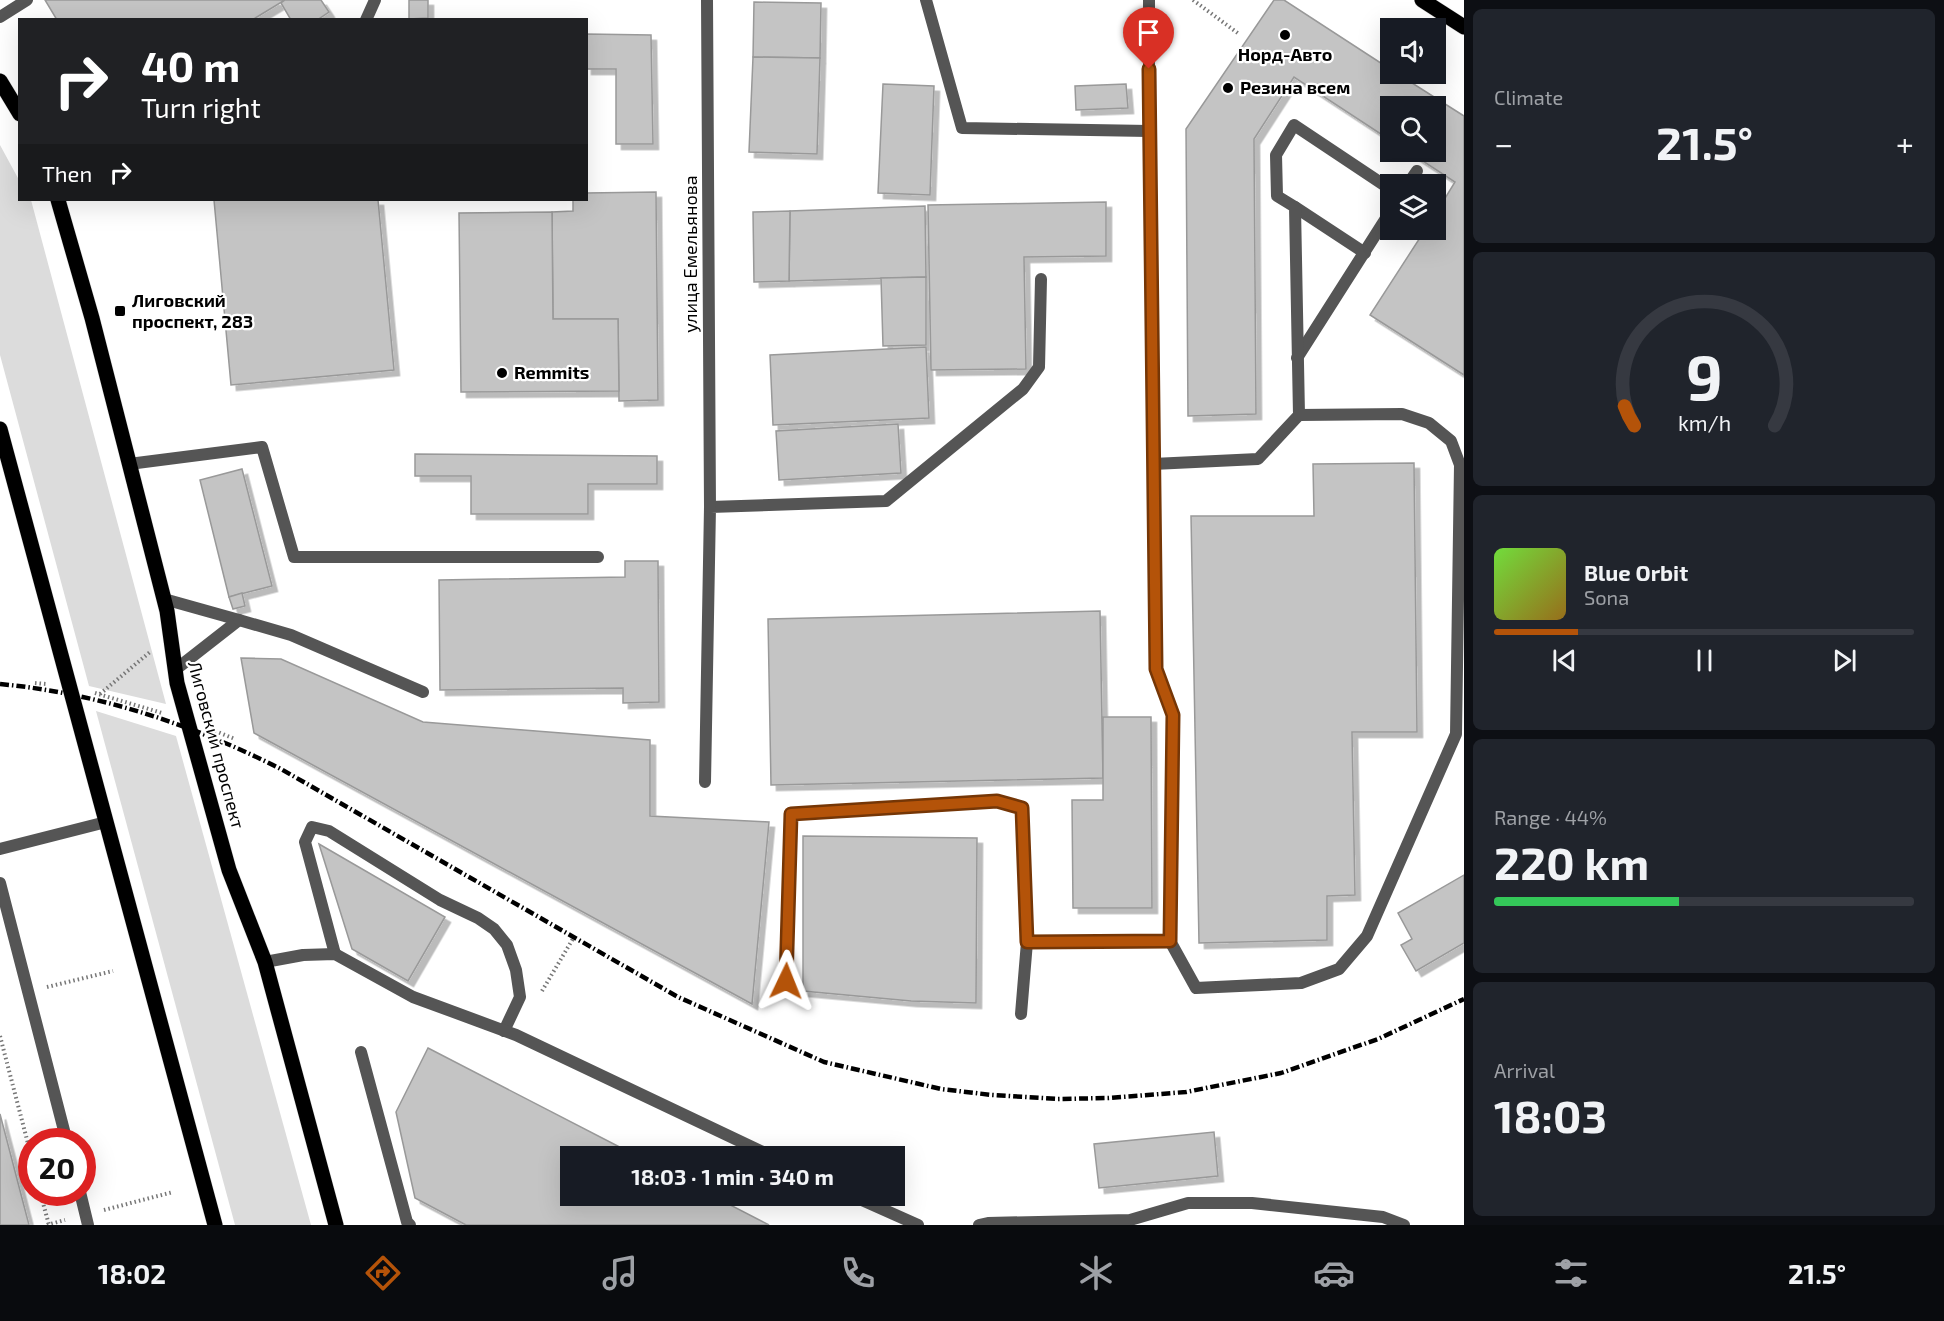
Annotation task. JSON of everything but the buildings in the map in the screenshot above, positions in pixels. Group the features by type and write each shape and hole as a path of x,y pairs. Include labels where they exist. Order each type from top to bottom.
{"main road":[{"path":"1422,0 1464,27"},
{"path":"0,81 18,111"},
{"name":"Лиговский проспект","path":"58,201 92,318 164,599 175,670 187,720 230,870 265,962 336,1225"},
{"path":"0,429 215,1225"}],"street":[{"path":"0,17 27,0"},
{"path":"367,18 375,0"},
{"name":"улица Емельянова","path":"705,782 710,507 707,0"},
{"path":"926,0 962,128 1149,131"},
{"path":"1149,0 1156,669 1173,715 1170,941 1196,988 1300,983 1339,969 1367,936 1456,734 1462,515 1460,465 1451,441 1429,423 1402,414 1299,415"},
{"path":"1365,253 1277,196 1276,155 1294,124 1380,182"},
{"path":"1153,464 1258,459 1299,415 1294,207"},
{"path":"1297,358 1380,228"},
{"path":"710,507 886,501 1023,389 1039,367 1041,279"},
{"path":"129,464 261,447 294,557 598,557"},
{"path":"164,599 291,635 423,692"},
{"path":"175,670 239,620"},
{"path":"786,981 791,814 997,801 1022,808 1027,942 1021,1014"},
{"path":"0,849 106,822"},
{"path":"336,954 305,842 312,827 329,831 440,900 478,918 494,929 507,945 520,997 504,1031"},
{"path":"0,883 63,1128"},
{"path":"1027,942 1170,941"},
{"path":"265,962 303,955 336,954 413,997 504,1031 750,1146"},
{"path":"361,1052 407,1222 410,1225"},
{"path":"980,1225 1130,1220 1188,1203 1252,1203 1383,1217 1404,1225"},
{"path":"872,1206 903,1222 918,1225"}],"path":[{"path":"1193,0 1239,34"},
{"path":"100,694 134,667 170,633"},
{"path":"35,682 100,694 187,720 235,739"},
{"path":"539,996 574,938"},
{"path":"28,992 113,971"},
{"path":"0,1036 24,1128"},
{"path":"43,1206 48,1225 87,1220 173,1192"}],"shaded area":[{"path":"0,145 18,178 18,201 31,201 166,704 89,686 0,355"},
{"path":"96,711 176,736 311,1225 235,1225"}],"railway":[{"path":"0,684 37,688 109,703 145,713 214,738 281,769 678,997 824,1062 941,1089 1058,1099 1186,1092 1281,1073 1378,1039 1464,999"}],"place":[{"name":"Норд-Авто","path":"1285,35"},
{"name":"Резина всем","path":"1228,88"},
{"name":"Лиговский проспект, 283","path":"120,311"},
{"name":"Remmits","path":"502,373"}],"route":[{"path":"786,981 791,814 997,801 1022,808 1027,942 1170,941 1173,715 1156,669 1149,69"}]}
